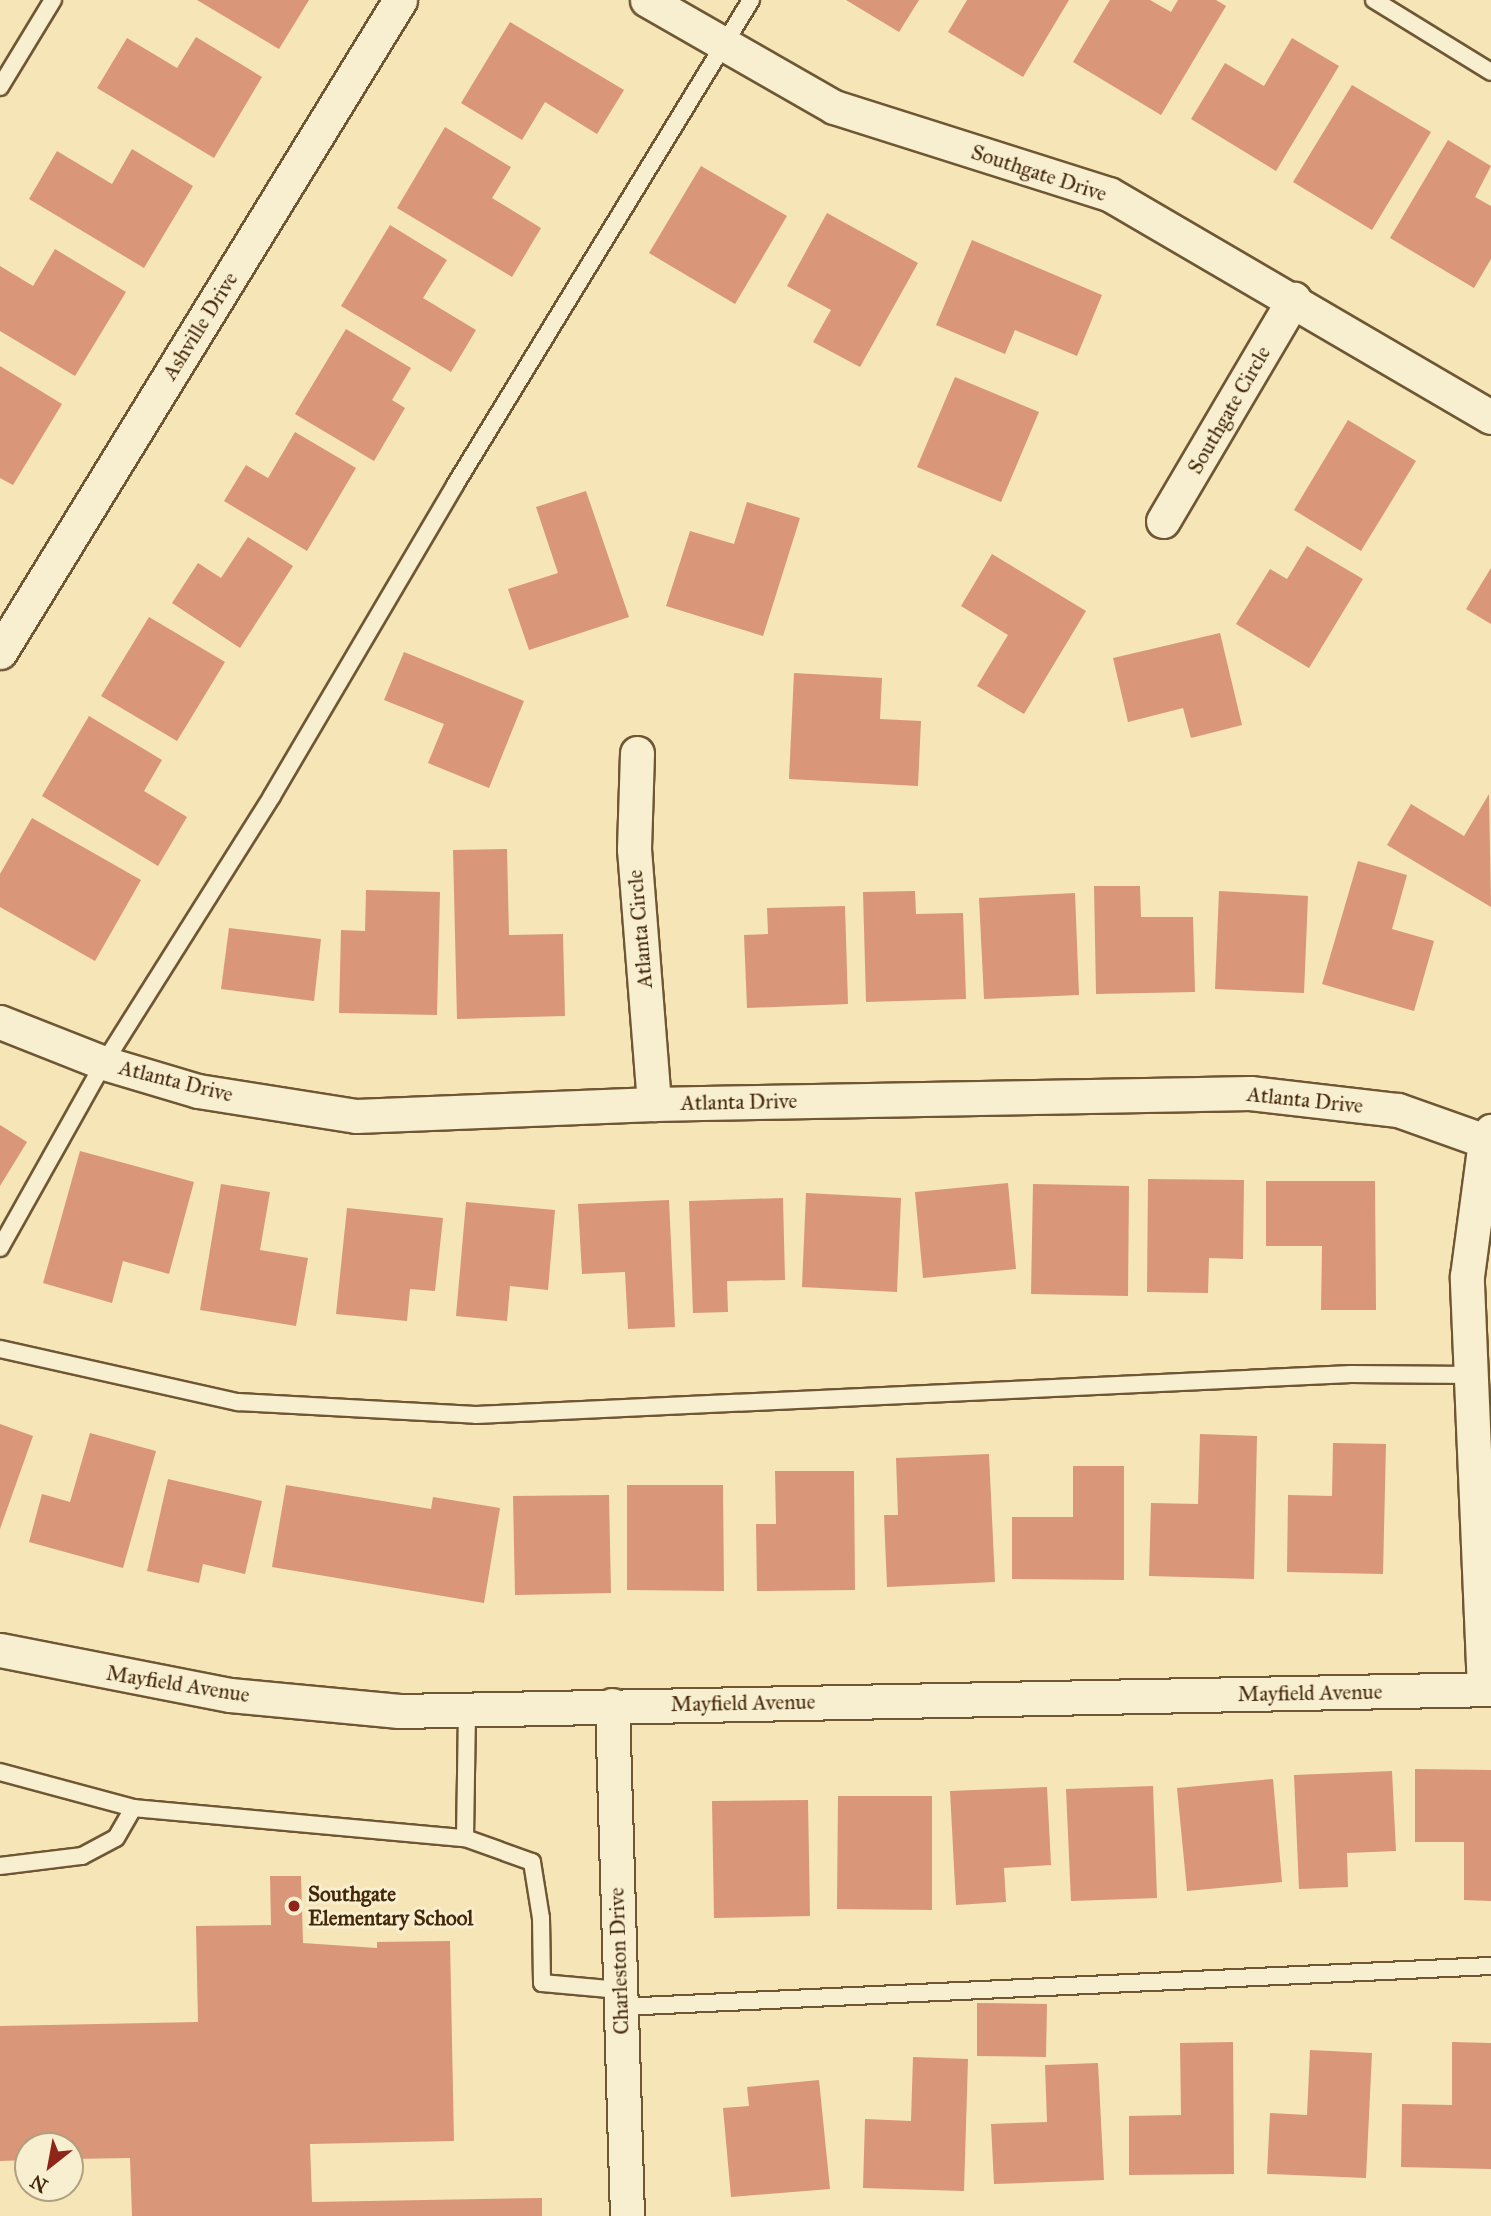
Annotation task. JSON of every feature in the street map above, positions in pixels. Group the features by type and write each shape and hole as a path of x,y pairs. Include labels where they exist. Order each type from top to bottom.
{"street":[{"name":"Ashville Drive","path":"0,652 400,0"},
{"name":"Southgate Drive","path":"648,0 834,107 1109,194 1294,299 1491,417"},
{"name":"Southgate Circle","path":"1163,521 1294,299"},
{"name":"Atlanta Circle","path":"637,753 634,849 654,1104"},
{"name":"Atlanta Drive","path":"0,1023 104,1063 198,1090 356,1116 654,1104 1250,1093 1398,1110 1488,1136"},
{"path":"1488,1136 1467,1276 1488,1689"},
{"name":"Mayfield Avenue","path":"0,1650 230,1695 399,1711 1488,1689"},
{"name":"Charleston Drive","path":"612,1706 627,2216"}],"lane":[{"path":"0,87 53,0"},
{"path":"0,1248 104,1063 272,796 455,485 751,0"},
{"path":"1374,0 1491,72"},
{"path":"0,1349 237,1402 476,1415 1350,1374 1472,1375"},
{"path":"465,1838 467,1709"},
{"path":"0,1772 133,1808 465,1838 531,1863 541,1918 542,1983 620,1998 1491,1966"},
{"path":"0,1866 82,1856 116,1838 133,1808"}],"building":[{"path":"197,0 309,0 279,49"},
{"path":"846,0 919,0 899,32"},
{"path":"967,0 1069,0 1023,77 948,32"},
{"path":"1110,0 1150,0 1171,12 1178,0 1216,0 1226,6 1161,115 1073,62"},
{"path":"510,22 624,90 597,134 545,102 522,140 461,103"},
{"path":"196,37 262,77 214,158 97,88 127,38 177,68"},
{"path":"1292,38 1339,66 1276,171 1191,119 1225,63 1264,86"},
{"path":"1352,85 1431,132 1372,230 1293,182"},
{"path":"445,127 511,167 492,198 541,228 512,277 397,208"},
{"path":"1448,140 1491,166 1475,197 1491,206 1491,259 1474,288 1390,238"},
{"path":"132,149 193,186 144,268 29,199 57,151 112,184"},
{"path":"701,166 787,216 735,304 649,253"},
{"path":"827,213 918,263 860,367 813,342 831,310 787,286"},
{"path":"390,225 447,260 423,298 476,330 451,372 341,306"},
{"path":"972,240 1102,295 1077,356 1015,330 1005,354 936,325"},
{"path":"55,249 126,292 75,376 0,331 0,266 33,286"},
{"path":"346,329 411,368 392,400 405,408 374,461 295,414"},
{"path":"0,366 62,404 13,485 0,478"},
{"path":"955,377 1039,412 1001,502 917,467"},
{"path":"1348,420 1416,461 1361,551 1294,510"},
{"path":"295,432 356,468 307,551 224,501 246,465 268,478"},
{"path":"586,491 629,617 529,650 508,589 558,573 536,507"},
{"path":"747,502 800,518 763,636 666,606 690,531 734,544"},
{"path":"248,537 293,566 240,648 172,603 198,563 221,578"},
{"path":"1307,546 1363,579 1309,668 1236,624 1270,569 1287,579"},
{"path":"992,554 1086,611 1024,714 977,686 1008,635 961,606"},
{"path":"1491,568 1491,624 1466,609"},
{"path":"149,617 225,662 177,741 101,696"},
{"path":"1220,633 1242,725 1191,738 1183,708 1128,722 1113,658"},
{"path":"404,652 524,701 489,788 428,763 444,724 384,700"},
{"path":"794,673 882,678 880,719 921,721 918,786 789,779"},
{"path":"89,716 162,760 144,791 187,817 158,866 42,796"},
{"path":"1489,794 1491,907 1387,845 1411,804 1464,836"},
{"path":"32,818 141,880 95,961 0,907 0,874"},
{"path":"507,849 509,935 563,934 565,1016 457,1019 453,850"},
{"path":"1358,861 1407,875 1392,929 1434,941 1414,1011 1322,984"},
{"path":"1094,886 1140,886 1141,917 1193,917 1195,992 1096,994"},
{"path":"366,890 440,892 437,1015 339,1013 341,930 365,931"},
{"path":"915,891 916,914 963,913 966,999 866,1002 863,892"},
{"path":"1219,891 1308,896 1304,993 1215,989"},
{"path":"1075,893 1079,995 984,999 979,898"},
{"path":"845,906 848,1004 747,1008 744,935 768,934 767,908"},
{"path":"229,928 321,939 314,1001 221,989"},
{"path":"0,1125 27,1142 0,1186"},
{"path":"80,1151 194,1182 169,1274 123,1261 112,1303 43,1283"},
{"path":"1148,1179 1244,1180 1243,1259 1209,1258 1208,1293 1147,1292"},
{"path":"1266,1181 1375,1181 1376,1310 1321,1310 1322,1246 1266,1246"},
{"path":"1008,1183 1016,1269 923,1278 915,1192"},
{"path":"221,1184 270,1192 260,1250 308,1258 296,1326 200,1310"},
{"path":"1033,1184 1129,1186 1128,1296 1031,1294"},
{"path":"806,1193 901,1198 897,1292 802,1287"},
{"path":"783,1198 785,1280 727,1281 728,1312 693,1313 689,1201"},
{"path":"669,1200 675,1327 628,1329 625,1272 582,1274 578,1204"},
{"path":"466,1202 555,1210 548,1290 510,1286 507,1321 456,1316"},
{"path":"347,1208 443,1218 435,1291 410,1289 407,1321 336,1314"},
{"path":"0,1424 33,1436 0,1529"},
{"path":"90,1433 156,1451 123,1568 29,1542 42,1494 70,1502"},
{"path":"1200,1434 1257,1436 1254,1579 1149,1576 1151,1503 1198,1504"},
{"path":"1333,1443 1386,1444 1383,1574 1287,1572 1288,1495 1332,1496"},
{"path":"989,1454 995,1582 887,1587 884,1515 898,1515 896,1458"},
{"path":"1073,1466 1124,1466 1124,1580 1012,1579 1012,1517 1073,1517"},
{"path":"775,1471 854,1471 855,1590 757,1591 756,1524 776,1524"},
{"path":"168,1479 262,1501 245,1574 203,1564 199,1583 147,1571"},
{"path":"286,1485 431,1509 433,1497 500,1508 484,1603 272,1567"},
{"path":"627,1485 723,1485 724,1591 627,1590"},
{"path":"609,1495 611,1593 515,1595 513,1496"},
{"path":"1415,1769 1491,1770 1491,1901 1464,1900 1464,1842 1415,1842"},
{"path":"1392,1771 1396,1851 1347,1853 1348,1887 1299,1889 1294,1775"},
{"path":"1273,1779 1282,1882 1187,1891 1177,1788"},
{"path":"1153,1786 1157,1898 1071,1901 1066,1789"},
{"path":"1047,1787 1051,1865 1004,1868 1006,1902 956,1905 950,1791"},
{"path":"838,1796 932,1796 932,1910 837,1909"},
{"path":"808,1800 810,1916 714,1918 712,1801"},
{"path":"270,1876 301,1876 303,1943 377,1948 377,1942 450,1941 454,2141 310,2144 312,2202 542,2198 542,2216 132,2216 130,2158 84,2159 84,2132 14,2132 14,2160 0,2161 0,2026 198,2022 196,1926 271,1925"},
{"path":"977,2003 1047,2004 1046,2057 977,2056"},
{"path":"1233,2042 1234,2174 1129,2175 1129,2116 1181,2115 1180,2043"},
{"path":"1452,2042 1491,2043 1491,2169 1401,2167 1402,2104 1452,2105"},
{"path":"1310,2050 1372,2053 1366,2178 1267,2174 1270,2113 1307,2115"},
{"path":"913,2057 968,2059 964,2191 863,2188 865,2119 911,2121"},
{"path":"1098,2063 1104,2180 994,2184 991,2124 1047,2122 1045,2065"},
{"path":"819,2080 830,2189 731,2197 723,2108 749,2106 747,2087"}],"place":[{"name":"Southgate Elementary School","path":"294,1906"}]}
